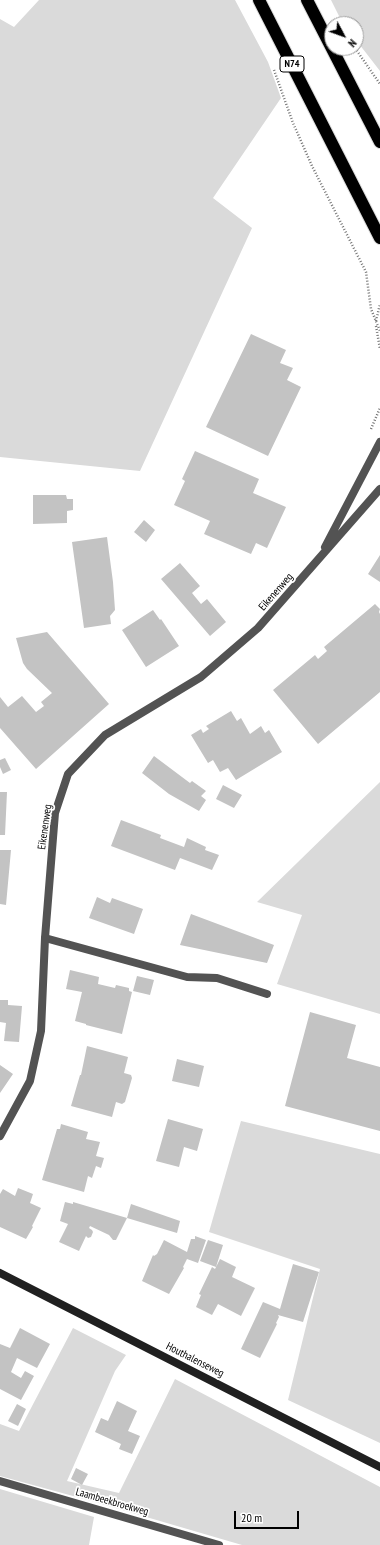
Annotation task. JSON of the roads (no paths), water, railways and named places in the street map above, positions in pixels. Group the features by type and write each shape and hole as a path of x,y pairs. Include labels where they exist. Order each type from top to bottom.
{"highway":[{"name":"N74","path":"258,0 325,128 380,238"},
{"path":"307,0 380,142"}],"street":[{"name":"Eikenenweg","path":"320,559 380,442"},
{"name":"Eikenenweg","path":"0,1136 30,1081 40,1038 45,938 55,813 68,774 105,735 201,677 258,628 380,489"},
{"path":"45,938 187,977 218,978 266,994"},
{"name":"Houthalenseweg","path":"0,1273 380,1467"},
{"name":"Laambeekbroekweg","path":"0,1481 219,1545"}]}
